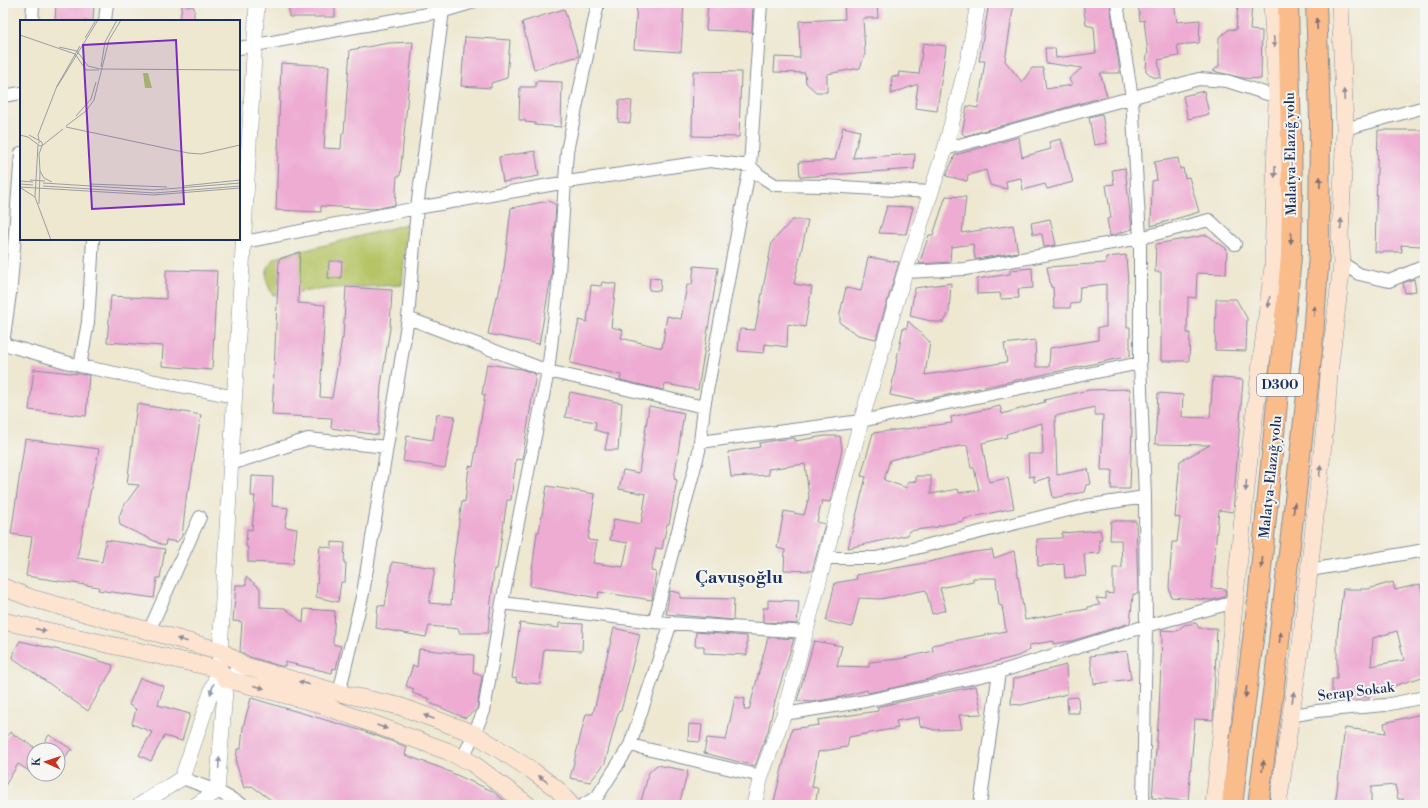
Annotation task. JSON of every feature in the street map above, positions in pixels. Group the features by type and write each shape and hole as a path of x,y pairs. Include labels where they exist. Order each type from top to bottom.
{"highway":[{"name":"Malatya-Elazığ yolu","path":"1220,804 1237,766 1258,600 1291,257 1292,199 1288,3"},
{"name":"D300","path":"1258,805 1275,677 1312,350 1319,253 1320,118 1316,3"}],"main road":[{"path":"1220,804 1235,602 1248,468 1273,267 1277,97 1272,3"},
{"path":"1278,805 1310,570 1342,263 1340,235 1345,129 1340,3"},
{"path":"1303,430 1333,339"},
{"path":"1248,468 1283,346"},
{"path":"3,587 31,598 221,651 244,666 339,692 399,706 475,734 530,769 557,789 571,805"},
{"path":"3,621 222,674 316,703 463,758 528,805"}],"street":[{"path":"32,20 33,3"},
{"path":"105,20 107,3"},
{"path":"217,791 222,674 221,651 257,3"},
{"path":"240,48 444,7 471,3"},
{"path":"463,758 484,711 502,603 548,371 558,288 567,151 598,3"},
{"path":"654,622 700,442 704,407 750,166 761,3"},
{"path":"754,805 762,776 784,714 861,421 905,272 945,149 969,55 978,3"},
{"path":"1117,3 1132,98 1140,238 1140,364 1145,497 1146,626 1142,805"},
{"path":"339,692 363,593 408,318 417,208 444,7"},
{"path":"945,149 1199,79 1227,81 1277,97"},
{"path":"3,96 20,93"},
{"path":"1345,129 1425,107"},
{"path":"244,242 417,208 710,161 750,166 759,176 775,185 931,192"},
{"path":"20,166 11,286 3,340 80,366 235,397"},
{"path":"905,272 965,269 1140,238 1210,220 1235,244"},
{"path":"80,366 88,322 93,240"},
{"path":"1342,263 1359,274 1389,281 1425,266"},
{"path":"408,318 548,371 704,407"},
{"path":"700,442 861,421 1140,364"},
{"path":"231,464 308,439 387,447"},
{"path":"825,558 876,558 1085,506 1145,497"},
{"path":"149,631 200,517"},
{"path":"1310,570 1425,550"},
{"path":"784,714 866,701 999,672 1146,626 1235,602"},
{"path":"502,603 654,622 806,632"},
{"path":"583,805 597,797 630,744 671,623"},
{"path":"140,805 182,778 222,674 244,666"},
{"path":"980,805 999,672"},
{"name":"Serap Sokak","path":"1290,716 1317,711 1385,705 1425,697"},
{"path":"630,744 762,776"},
{"path":"182,778 217,791 243,805"},
{"path":"196,805 217,791"}],"green space":[{"path":"407,224 402,285 335,288 273,295 270,290 266,276 268,267 275,258"}],"building":[{"path":"56,3 94,3 93,20 55,20"},
{"path":"289,3 335,3 335,17 289,17"},
{"path":"637,3 684,3 681,52 634,49"},
{"path":"708,3 753,3 752,32 706,30"},
{"path":"844,3 877,3 878,18 863,18 865,54 860,68 827,74 827,92 816,92 806,83 805,73 774,72 775,57 800,58 799,21 845,19"},
{"path":"989,3 1014,3 1005,61 1022,82 1032,68 1043,68 1046,89 1072,85 1069,79 1082,68 1046,63 1045,48 1055,48 1056,58 1096,53 1094,27 1086,25 1083,3 1110,3 1120,73 1100,73 1107,96 965,136 962,133 967,106 978,108 985,61 979,61"},
{"path":"1138,3 1174,3 1177,22 1200,20 1199,43 1177,45 1179,56 1158,60 1161,78 1153,77 1146,71 1148,54 1144,20 1140,21"},
{"path":"1238,4 1252,5 1250,30 1262,31 1261,79 1243,78 1213,71 1219,66 1219,37 1230,29 1236,30"},
{"path":"182,5 194,7 194,20 180,20"},
{"path":"564,9 579,56 534,69 522,22"},
{"path":"465,37 510,40 507,78 491,83 491,88 461,86"},
{"path":"413,42 400,176 397,176 395,205 374,209 321,206 321,212 276,210 281,63 329,66 324,148 341,149 342,133 344,133 350,50 389,43"},
{"path":"923,43 946,46 937,111 915,108 918,84 891,94 892,76 898,77 899,72 919,74"},
{"path":"693,71 741,72 739,137 692,136"},
{"path":"536,81 562,82 561,127 535,125 535,123 519,120 520,87 536,87"},
{"path":"1204,91 1209,114 1188,119 1183,96"},
{"path":"619,100 632,101 630,123 618,122"},
{"path":"1102,114 1107,143 1094,145 1089,117"},
{"path":"843,127 860,131 853,158 915,154 914,169 800,177 799,162 835,160"},
{"path":"1378,130 1425,130 1423,246 1401,245 1402,252 1375,252"},
{"path":"1019,137 1022,157 1051,149 1049,142 1061,139 1073,182 1047,189 1045,184 1023,190 1021,178 1006,181 1007,189 990,185 986,170 968,175 967,181 946,176 955,155"},
{"path":"535,151 539,176 503,182 499,157"},
{"path":"1178,158 1180,169 1183,168 1185,178 1189,177 1199,212 1151,226 1152,181 1157,180 1154,162"},
{"path":"1125,168 1132,229 1110,236 1107,219 1111,218 1106,185 1114,184 1112,170"},
{"path":"946,196 966,197 962,233 1013,225 1018,252 975,259 973,244 951,247 950,262 919,264 929,235 933,235"},
{"path":"549,201 556,205 551,278 539,344 488,334 504,268 511,208"},
{"path":"887,206 913,207 906,234 879,233"},
{"path":"1050,219 1056,245 1044,247 1042,234 1033,234 1031,223"},
{"path":"792,220 808,220 794,284 812,287 805,327 788,324 787,347 765,344 764,353 738,351 740,329 755,330 772,242"},
{"path":"1207,235 1227,249 1226,274 1197,273 1196,298 1188,297 1187,333 1190,333 1189,361 1161,361 1161,272 1155,272 1156,244"},
{"path":"300,252 298,303 325,305 320,397 332,398 342,338 343,339 346,287 392,290 390,328 381,385 378,435 331,428 332,418 272,415 279,259"},
{"path":"1126,255 1128,283 1127,327 1130,327 1130,356 919,401 890,395 903,328 907,328 908,321 930,342 925,375 1007,362 1004,344 1035,340 1036,367 1049,367 1050,348 1098,340 1098,327 1106,327 1106,284 1080,287 1079,303 1071,304 1070,308 1054,308 1053,287 1051,287 1047,267 1106,263 1106,257"},
{"path":"868,257 899,262 876,339 858,335 840,323 840,313 846,288 861,291"},
{"path":"329,261 342,261 341,278 328,278"},
{"path":"694,266 718,268 698,390 665,384 663,390 620,380 621,375 570,363 579,320 587,322 591,285 601,286 602,282 616,284 611,327 623,330 621,338 662,348 667,316 681,319 687,285 692,285"},
{"path":"1032,268 1033,288 1018,289 1019,298 1001,299 1000,293 977,294 977,279 1010,274 1010,270"},
{"path":"166,270 217,271 212,370 162,366 163,346 107,342 111,296 166,299"},
{"path":"650,278 661,279 660,291 649,290"},
{"path":"1414,279 1416,291 1405,293 1403,283"},
{"path":"951,283 949,313 944,322 935,322 910,316 915,288"},
{"path":"1216,299 1236,299 1247,318 1246,351 1215,350"},
{"path":"487,364 521,369 536,374 522,460 516,459 511,500 507,500 497,569 494,569 488,633 459,633 459,629 429,626 426,637 376,628 378,605 385,606 392,562 435,568 429,603 451,605 453,563 462,501 465,502 469,466 473,467 485,395 482,394"},
{"path":"34,369 89,375 86,416 29,410"},
{"path":"1213,377 1243,380 1233,512 1219,510 1211,588 1226,589 1225,597 1212,600 1171,597 1169,587 1172,542 1177,542 1180,518 1175,517 1180,461 1210,445 1155,444 1158,393 1183,395 1182,417 1210,418"},
{"path":"1130,389 1132,428 1130,489 1111,489 1112,470 1101,470 1103,415 1095,415 1095,407 1055,416 1057,475 1088,469 1091,484 1086,485 1084,492 1053,498 1049,477 1034,482 1034,476 1029,477 1028,454 1043,454 1042,423 1006,434 1007,437 982,443 989,482 1008,478 1014,508 964,519 964,521 938,527 909,531 908,535 848,548 866,477 861,476 873,433 952,423 951,417 1000,406 1002,414 1045,402 1044,400 1089,390","holes":["967,445 971,468 974,468 979,490 959,493 958,489 931,494 931,476 916,476 916,482 908,481 907,488 884,480 890,460 922,452"]},
{"path":"570,392 622,403 618,450 605,450 608,434 595,430 596,422 565,417"},
{"path":"137,404 201,415 189,491 187,491 182,536 177,542 166,540 165,546 120,525 119,517 123,507 139,485 127,484"},
{"path":"649,406 684,413 674,479 677,480 669,524 667,524 662,549 656,548 651,571 656,572 652,600 599,592 598,598 530,586 537,532 539,532 547,486 595,494 588,540 597,541 593,563 623,567 628,543 610,540 614,519 641,524 646,494 619,489 623,470 639,473"},
{"path":"437,414 455,416 445,468 403,461 407,436 433,440"},
{"path":"825,436 840,436 842,450 830,502 822,501 817,522 825,524 812,571 784,570 785,550 777,548 784,511 804,515 809,497 805,464 768,469 769,475 731,477 728,452 760,447 759,443 776,440 795,438 795,441"},
{"path":"25,439 99,449 77,558 102,562 106,540 165,549 160,578 157,578 154,598 98,590 99,587 26,576 32,537 11,534"},
{"path":"252,476 273,477 272,506 288,508 285,527 297,529 293,564 248,562 248,547 246,547 247,529 252,530 255,496 251,496"},
{"path":"1111,521 1136,521 1138,594 1133,594 1130,623 1072,641 1053,644 1053,641 1029,645 1030,650 1018,656 897,687 868,693 867,690 841,697 812,702 797,701 814,641 842,646 837,666 869,667 869,662 899,659 933,651 932,645 1006,631 1002,606 999,605 996,578 973,578 973,581 940,588 946,610 932,614 926,590 880,599 859,598 852,627 826,621 835,583 857,579 856,575 919,564 974,552 992,550 994,558 1014,551 1025,620 1088,609 1088,607 1100,605 1096,598 1106,599 1106,593 1113,594 1113,568 1122,568 1121,540 1110,540"},
{"path":"1100,530 1102,540 1099,540 1100,553 1084,554 1086,576 1065,578 1064,564 1038,566 1037,539 1062,538 1062,533"},
{"path":"332,542 345,543 345,582 341,582 338,602 316,597 320,546 332,548"},
{"path":"246,577 260,588 260,607 285,608 303,623 304,609 335,611 333,644 341,646 336,669 333,668 332,673 285,662 285,666 280,666 250,657 240,651 242,622 233,621 236,585 246,585"},
{"path":"1393,582 1395,590 1420,584 1425,603 1425,676 1369,694 1369,697 1332,696 1332,679 1337,679 1337,638 1343,589 1368,589","holes":["1397,631 1404,660 1371,666 1373,638"]},
{"path":"670,591 680,593 680,598 734,599 733,620 666,614"},
{"path":"768,600 799,601 797,624 763,622 763,608 768,608"},
{"path":"520,623 559,628 559,623 583,624 582,651 544,649 540,684 516,682 517,679 512,678"},
{"path":"1196,623 1199,628 1217,628 1213,720 1195,719 1188,801 1152,798 1159,712 1161,630 1177,631 1184,625"},
{"path":"614,628 640,634 621,711 619,710 605,763 590,782 570,778 586,714 593,714"},
{"path":"696,632 747,636 747,655 704,653 704,646 695,646"},
{"path":"768,637 794,639 775,701 768,731 755,766 704,753 707,738 726,740 735,697 745,699 744,710 749,710"},
{"path":"20,641 77,654 113,665 112,670 88,711 13,658 15,649"},
{"path":"419,649 474,655 473,673 482,676 477,709 465,718 428,702 430,699 412,693 414,689 406,686 413,665 417,667"},
{"path":"1127,651 1131,679 1094,684 1090,656"},
{"path":"1066,665 1067,694 1021,705 1011,704 1013,679"},
{"path":"140,678 164,686 158,705 190,714 182,741 164,736 151,761 139,755 152,732 132,724 136,709 129,705"},
{"path":"976,686 982,714 959,715 962,729 935,730 920,726 919,717 896,721 898,728 849,737 847,747 818,752 812,787 818,788 815,805 773,805 792,729 819,725 818,720 878,711 878,707 876,707"},
{"path":"1078,697 1079,713 1068,713 1067,698"},
{"path":"251,698 363,731 407,747 405,755 441,768 492,791 510,805 278,805 252,786 244,788 236,763 237,749 241,749 243,727"},
{"path":"1425,713 1425,805 1404,805 1403,799 1398,799 1395,785 1371,787 1371,805 1335,805 1345,728 1386,733 1384,723"},
{"path":"689,724 702,725 700,742 688,741"},
{"path":"10,732 26,742 26,769 18,764 3,789 3,743"},
{"path":"49,735 60,742 45,742"},
{"path":"66,746 73,750 70,750 66,756"},
{"path":"657,765 688,771 679,805 640,805 649,772"}],"district":[{"name":"Çavuşoğlu","path":"739,577"}]}
